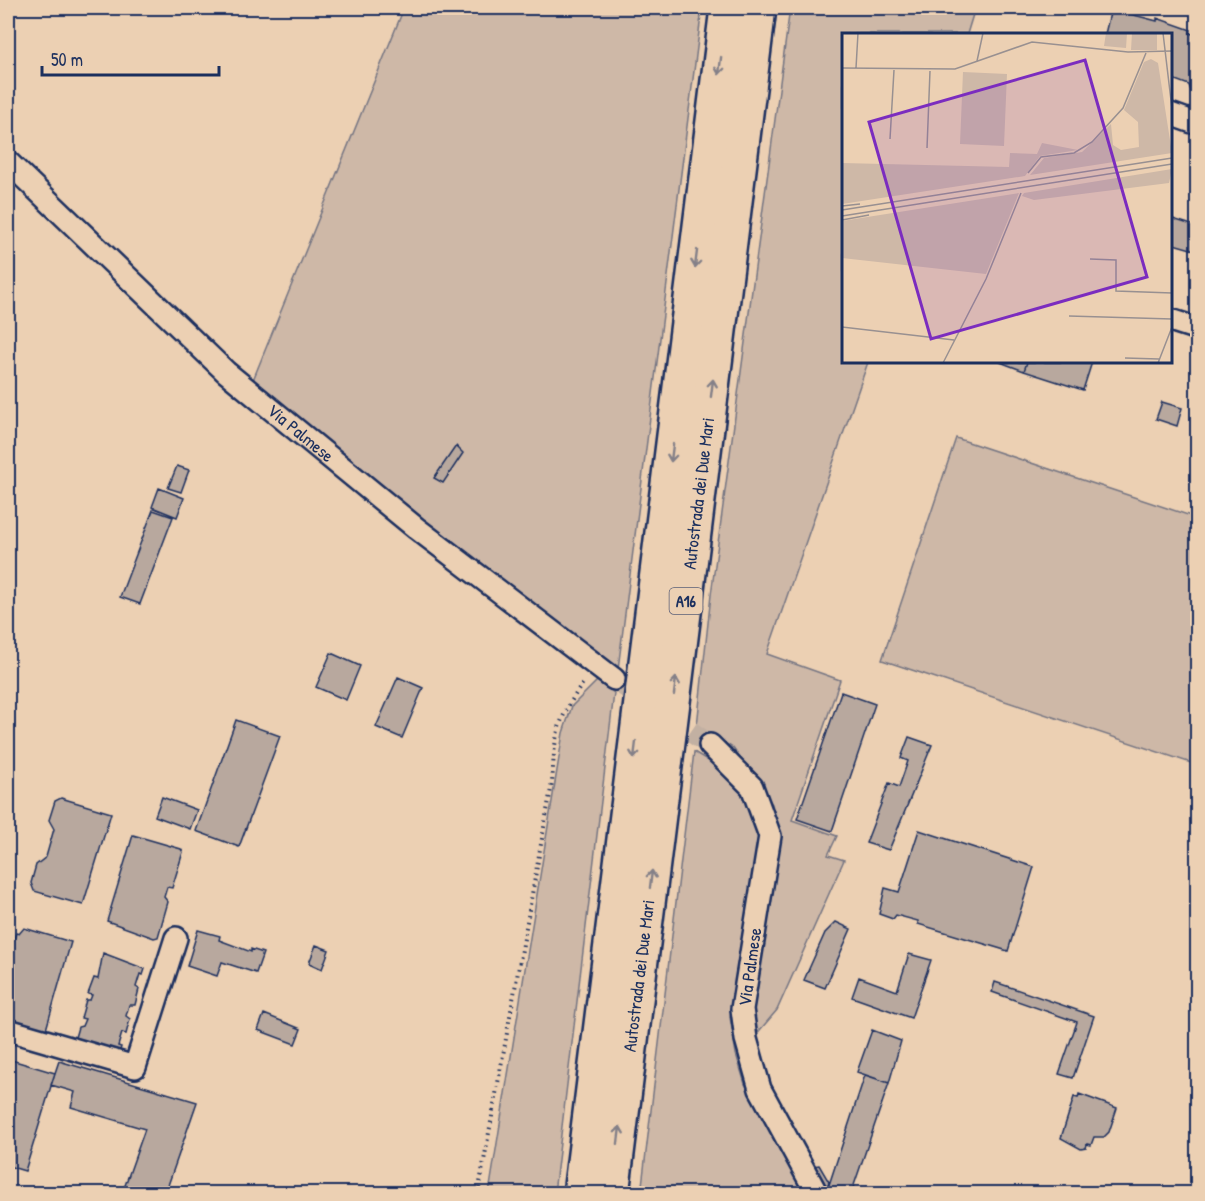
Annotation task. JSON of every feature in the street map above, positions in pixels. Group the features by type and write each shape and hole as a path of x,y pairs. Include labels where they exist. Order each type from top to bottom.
{"highway":[{"name":"Autostrada dei Due Mari","path":"580,1194 727,8"},
{"name":"Autostrada dei Due Mari","path":"612,1194 759,8"}],"street":[{"path":"1172,115 1197,124"},
{"name":"Via Palmese","path":"8,162 226,372 416,528 614,679"},
{"path":"1172,321 1197,329"},
{"name":"Via Palmese","path":"710,745 752,787 770,836 742,1009 746,1039 760,1089 818,1194"},
{"path":"8,1030 135,1067 176,938"}],"path":[{"path":"478,1194 552,783 555,737 562,713 595,665"}],"shaded area":[{"path":"404,8 702,8 618,669 386,494 253,380"},
{"path":"790,8 975,8 967,33 842,33 842,363 868,363 767,654 840,680 792,820 837,836 828,855 844,860 777,1010 754,1037 750,1009 778,830 772,804 733,748 697,726 711,595"},
{"path":"956,438 1197,518 1197,765 882,660"},
{"path":"598,680 614,693 554,1193 489,1193 563,733 572,706"},
{"path":"694,752 717,766 743,795 754,820 760,849 730,1017 736,1054 745,1084 808,1193 641,1194"}],"building":[{"path":"1111,9 1157,21 1157,18 1191,30 1190,33 1198,36 1198,93 1191,91 1189,85 1172,79 1172,33 1105,33"},
{"path":"1172,219 1198,227 1198,251 1172,244"},
{"path":"1003,363 1027,363 1024,371"},
{"path":"1027,363 1092,363 1083,390 1024,371"},
{"path":"1162,402 1182,408 1177,426 1156,419"},
{"path":"456,446 463,453 443,483 434,478"},
{"path":"177,466 189,470 181,492 168,488"},
{"path":"159,488 184,498 177,517 152,507"},
{"path":"153,510 173,517 140,604 120,597"},
{"path":"331,653 360,666 346,700 316,687"},
{"path":"398,677 423,688 402,738 376,727"},
{"path":"841,692 875,704 832,831 797,819"},
{"path":"236,720 280,736 239,847 196,831"},
{"path":"909,737 932,745 889,850 866,843 889,783 899,787 908,761 901,758"},
{"path":"162,797 197,810 190,829 155,816"},
{"path":"61,798 111,813 83,905 34,891 31,883 36,865 46,857 54,829 49,820 55,801"},
{"path":"919,830 1034,867 1008,951 918,924 918,921 896,915 893,919 879,914 885,888 899,892"},
{"path":"133,835 181,849 183,852 172,888 167,887 164,897 168,902 158,937 154,938 107,921"},
{"path":"836,922 851,929 825,988 804,980 825,933"},
{"path":"24,928 71,942 45,1033 8,1022 8,987 14,961 10,949 16,933 19,934"},
{"path":"198,930 220,936 219,940 251,952 251,949 263,953 256,973 222,962 217,976 187,966"},
{"path":"316,945 329,950 322,969 309,963"},
{"path":"103,953 145,969 143,975 140,974 136,987 139,989 135,1005 129,1005 126,1016 130,1019 126,1034 122,1033 118,1046 121,1047 119,1054 74,1041 78,1027 82,1026 85,1019 81,1018 86,1000 90,1000 92,995 88,994 94,978 98,979"},
{"path":"909,954 931,960 911,1018 852,997 859,977 897,991"},
{"path":"995,982 1094,1016 1073,1078 1059,1074 1077,1022 992,992"},
{"path":"264,1014 301,1029 295,1044 258,1030"},
{"path":"872,1030 901,1041 889,1083 857,1072"},
{"path":"8,1059 55,1073 25,1171 8,1166"},
{"path":"59,1061 197,1102 165,1194 122,1194 145,1129 71,1107 75,1092 51,1085"},
{"path":"865,1075 889,1083 851,1194 826,1194"},
{"path":"1079,1094 1117,1108 1109,1132 1104,1137 1094,1137 1091,1145 1087,1144 1086,1148 1081,1149 1061,1138 1074,1097 1078,1098"},
{"path":"819,1165 829,1182 826,1193 812,1166"}],"tunnel":[{"path":"614,679 710,745"}]}
